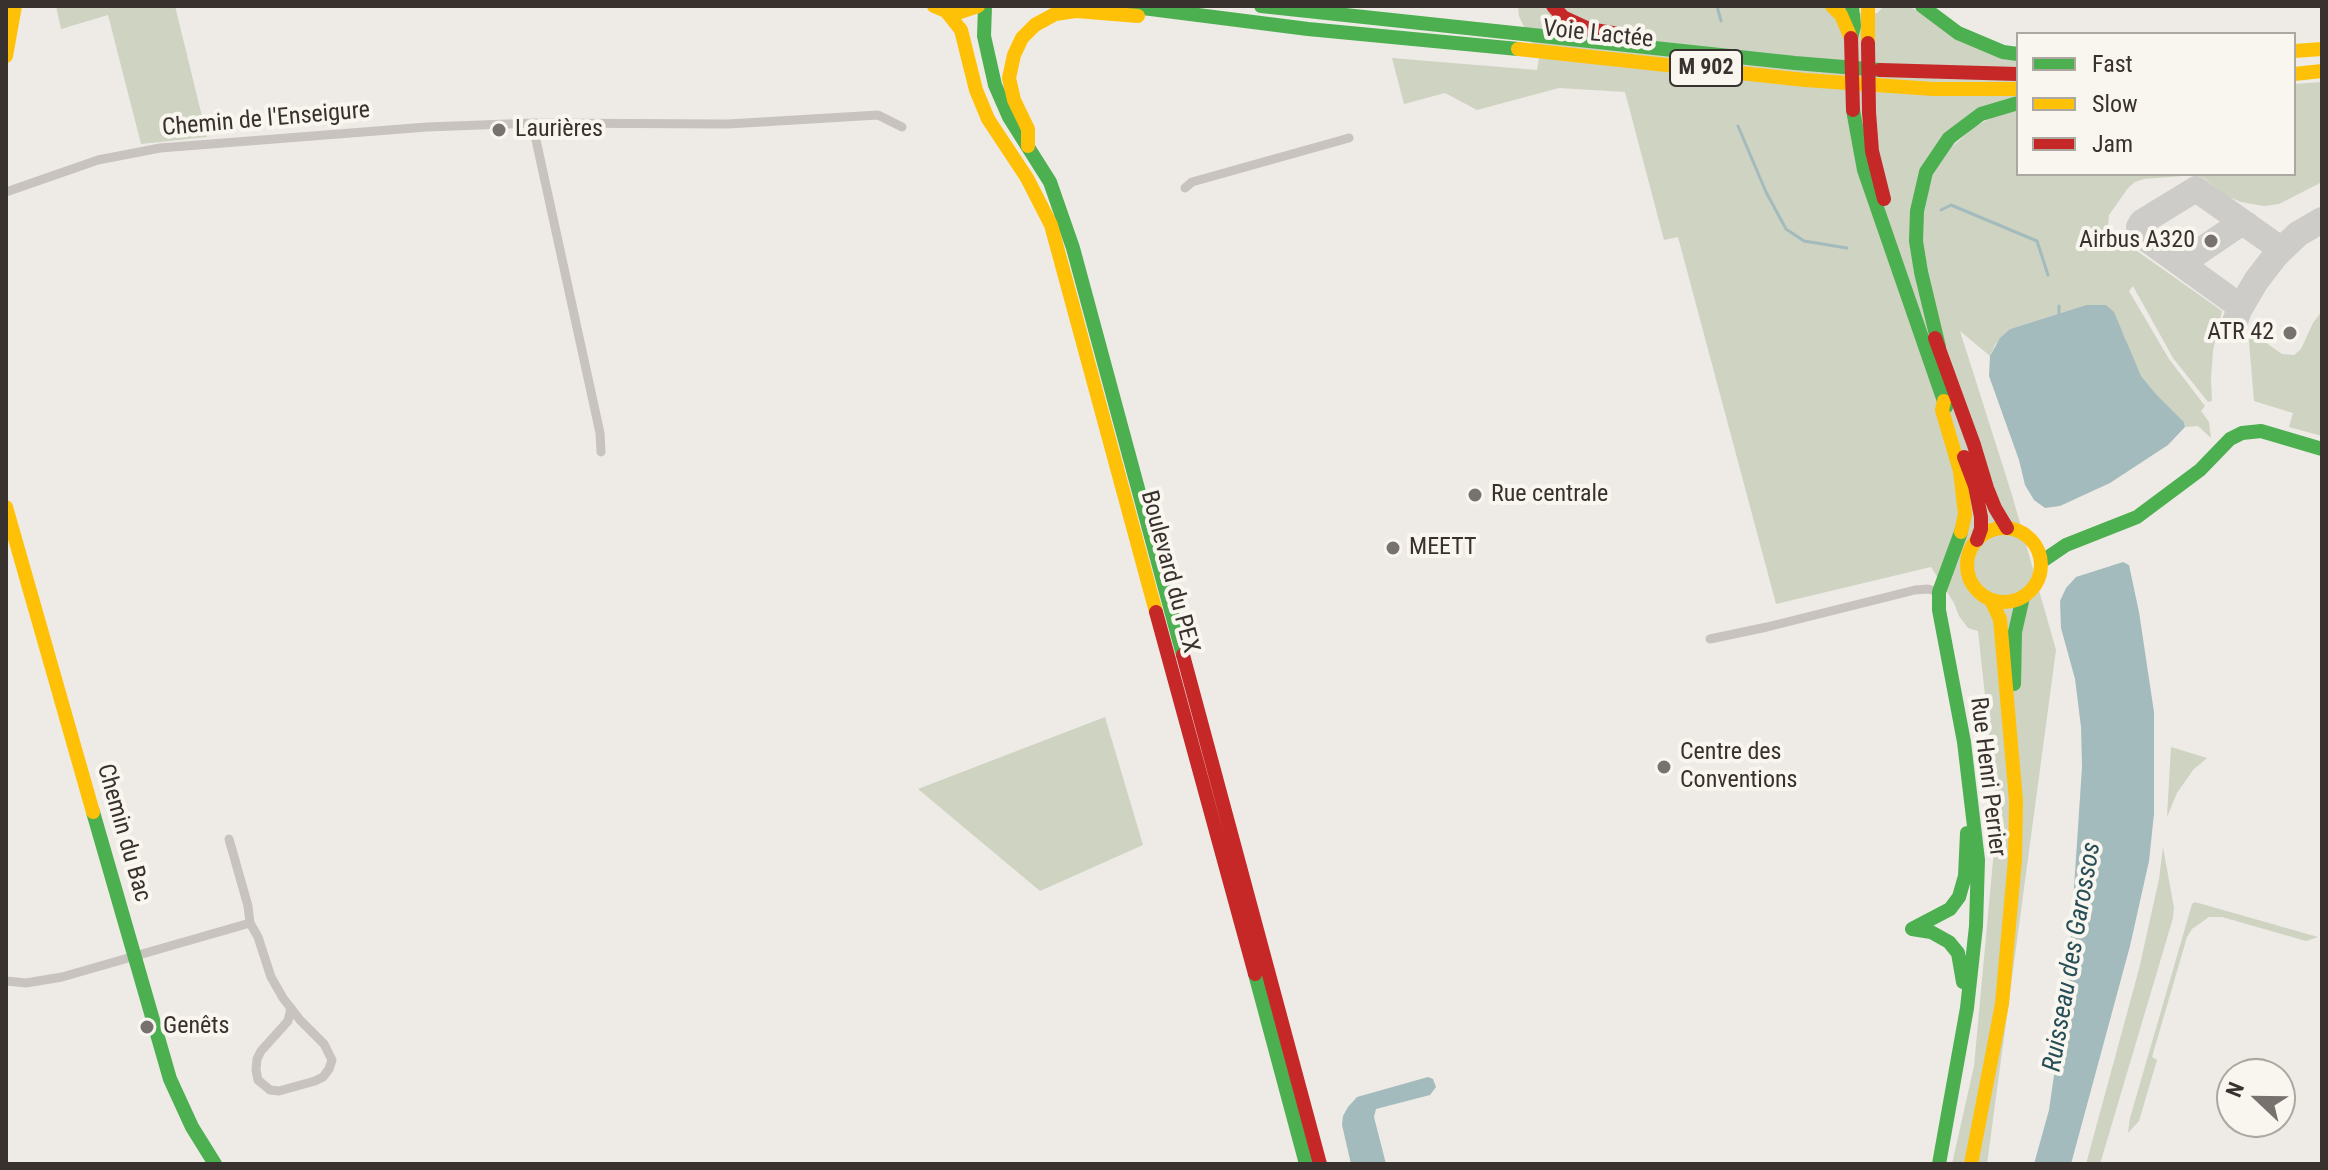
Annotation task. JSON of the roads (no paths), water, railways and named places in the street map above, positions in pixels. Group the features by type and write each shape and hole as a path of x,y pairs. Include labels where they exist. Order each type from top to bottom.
{"main road":[{"path":"6,56 15,6"},
{"path":"940,8 960,12 978,6"},
{"name":"Boulevard du PEX","path":"985,6 984,36 995,85 1009,117 1050,182 1073,248 1320,1164"},
{"name":"Voie Lactée","path":"1127,6 1308,29 1624,59 1805,80 1933,89 2016,89"},
{"name":"Voie Lactée","path":"1261,6 1896,71 2016,74"},
{"path":"1553,6 1563,17 1589,29 1641,39 1647,47"},
{"path":"1832,6 1841,15 1851,38"},
{"path":"1852,6 1853,110 1864,170 1975,486 1981,529 1970,551 1968,574 1980,594 1991,600 2008,602 2023,597 2033,588 2041,562 2035,545 2027,537 2007,528 1996,529 1977,540"},
{"path":"1868,6 1872,151 1881,190 1924,315 1939,347"},
{"path":"1922,6 1958,33 2003,52 2016,54"},
{"name":"Boulevard du PEX","path":"940,8 961,30 982,107 1027,178 1051,225 1306,1164"},
{"path":"1028,146 1028,129 1014,100 1009,78 1022,38 1035,25 1055,14 1076,11 1171,20 1232,20"},
{"path":"2296,51 2322,49"},
{"path":"2296,74 2322,71"},
{"path":"2007,528 1987,488 1939,347 1916,241 1917,211 1926,172 1949,138 1981,114 2016,104"},
{"name":"Rue Henri Perrier","path":"1939,1164 1963,1030 1976,926 1978,860 1964,742 1939,610 1939,592 1958,543 1965,514 1960,471 1942,410 1944,401"},
{"path":"2041,562 2066,545 2137,517 2200,470 2230,439 2242,433 2261,431 2322,449"},
{"name":"Chemin du Bac","path":"6,507 170,1079 192,1127 215,1164"},
{"path":"2035,545 2066,545"},
{"path":"2013,760 2014,645 2023,597"},
{"path":"1971,1164 1992,1059 2009,940 2016,845 2016,801 2000,619 1991,600"},
{"path":"1963,1030 1964,989 1958,953 1940,936 1912,929 1950,909 1959,897 1965,876 1967,835 1972,820"}],"street":[{"name":"Chemin de l'Enseigure","path":"6,192 98,160 160,148 427,127 534,123 728,124 878,115 902,127"},
{"path":"534,123 600,433 601,452"},
{"path":"1185,188 1192,182 1349,138"},
{"path":"1710,639 1915,590 1939,592"},
{"path":"229,839 250,923 271,977 291,1008 324,1044 332,1060 323,1077 315,1081 279,1091 270,1090 258,1080 257,1059 288,1021 291,1008"},
{"path":"6,981 45,981 250,923"}],"water":[{"path":"2086,305 2106,305 2114,312 2141,376 2184,422 2185,427 2168,445 2110,483 2060,506 2045,508 2034,500 2025,485 1989,376 1990,356 2000,338 2010,329"},
{"path":"2123,562 2129,565 2139,612 2154,712 2154,814 2149,861 2130,946 2071,1164 2034,1164 2049,1110 2068,978 2082,767 2075,679 2061,628 2060,601 2076,577"},
{"path":"1428,1077 1433,1079 1436,1087 1430,1095 1376,1109 1374,1117 1386,1164 1351,1164 1342,1125 1348,1107 1357,1097"}],"waterway":[{"name":"Ruisseau des Garossos","path":"1717,6 1721,21"},
{"name":"Ruisseau des Garossos","path":"1738,126 1766,192 1786,229 1804,241 1847,248"},
{"name":"Ruisseau des Garossos","path":"1941,210 1951,205 2037,241 2048,275"},
{"name":"Ruisseau des Garossos","path":"2059,306 2059,314"}],"place":[{"name":"Laurières","path":"499,130"},
{"name":"Airbus A320","path":"2211,241"},
{"name":"ATR 42","path":"2290,333"},
{"name":"Rue centrale","path":"1475,495"},
{"name":"MEETT","path":"1393,548"},
{"name":"Centre des Conventions","path":"1664,767"},
{"name":"Genêts","path":"147,1027"}]}
